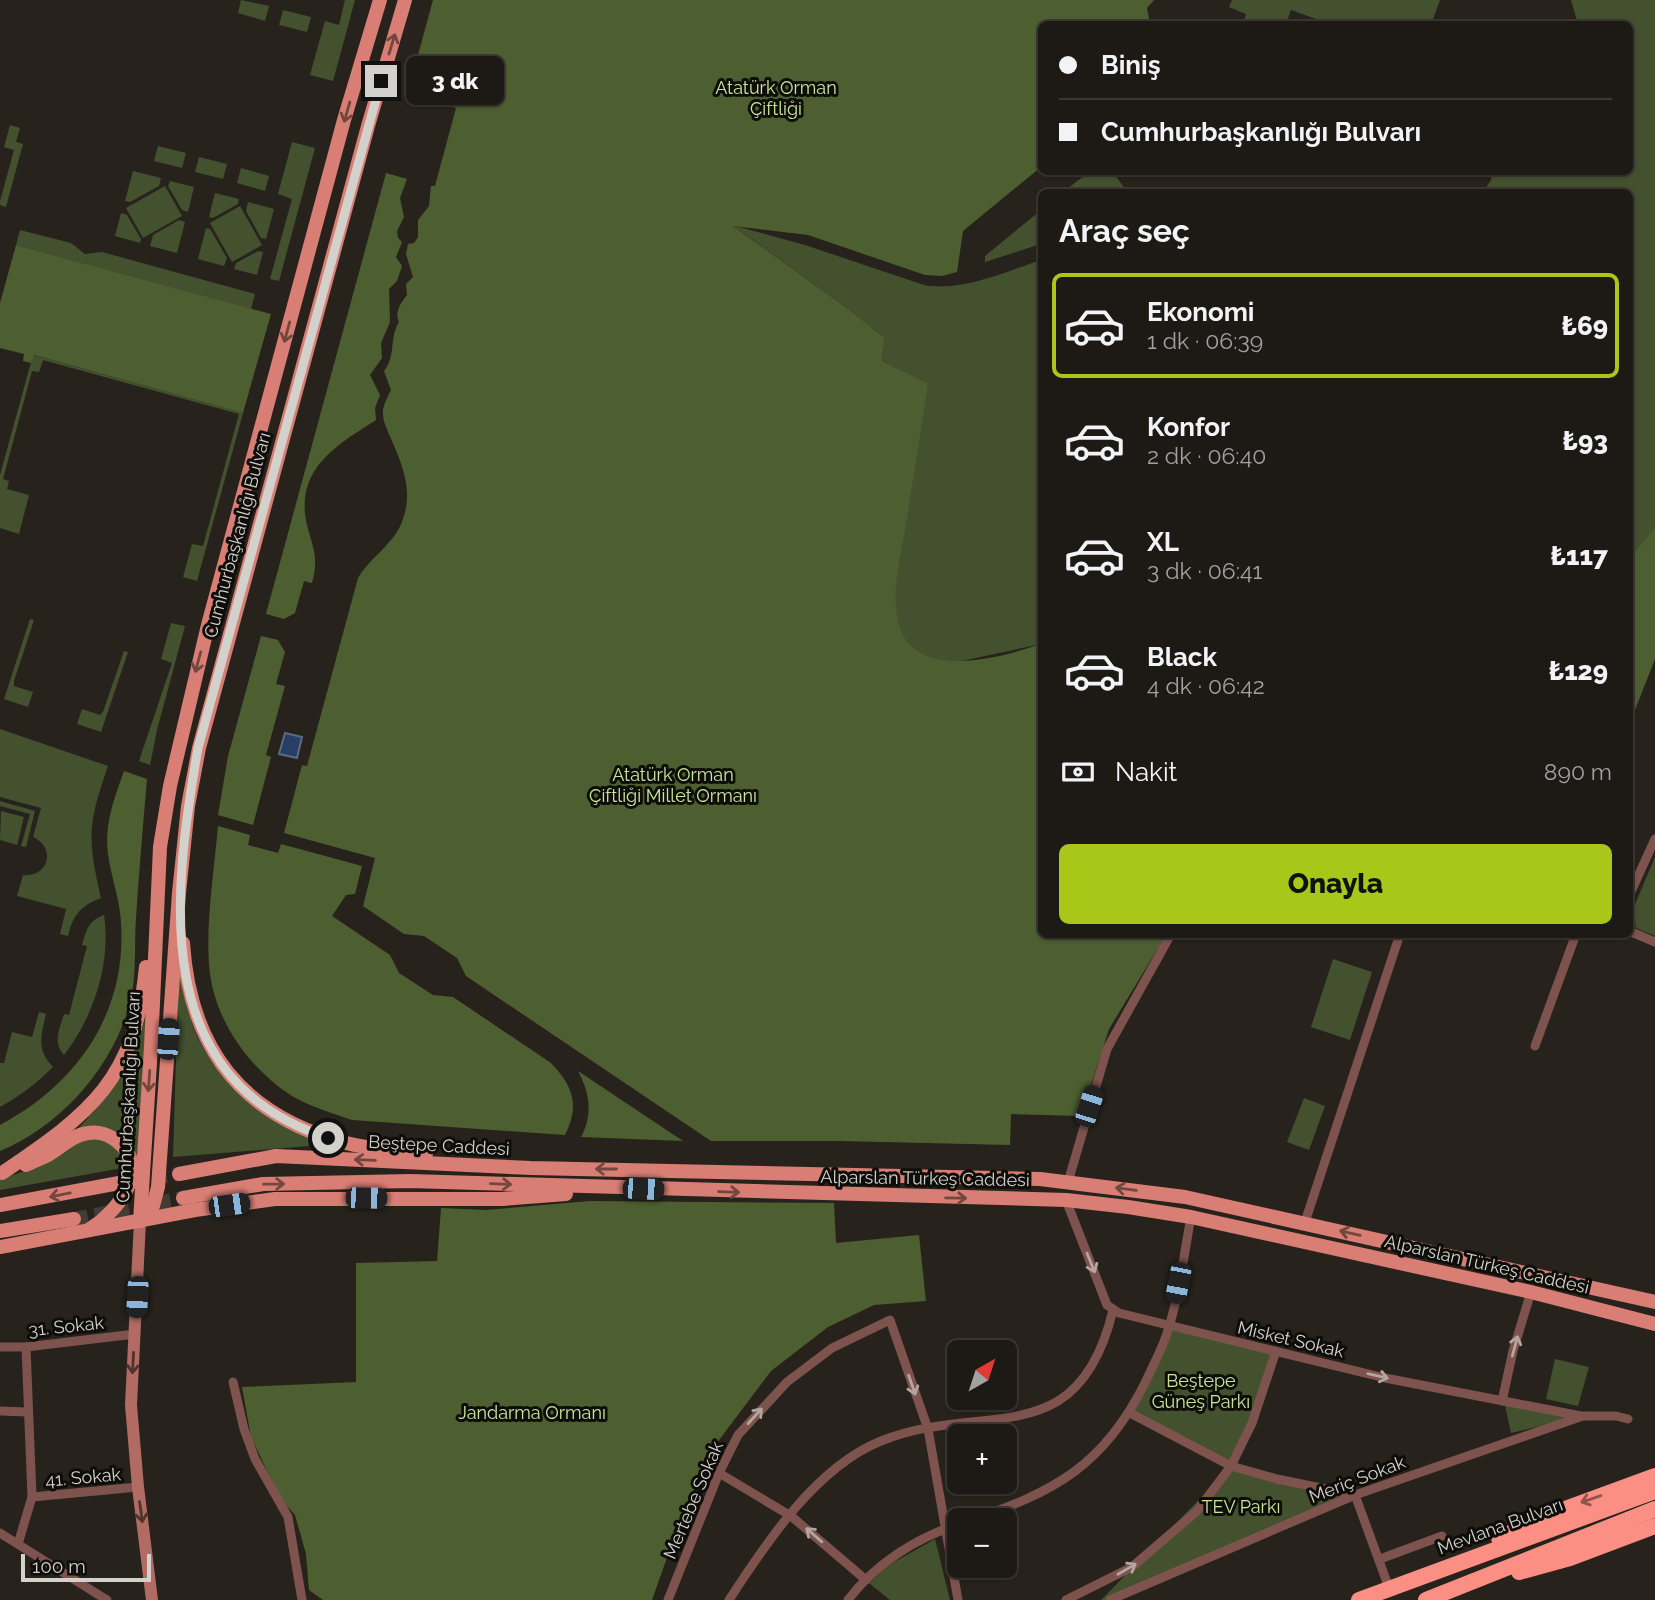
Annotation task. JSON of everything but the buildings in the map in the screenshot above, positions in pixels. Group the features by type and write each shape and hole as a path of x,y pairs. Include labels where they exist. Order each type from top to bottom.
{"highway":[{"path":"1447,1566 1528,1524 1655,1476"},
{"name":"Mevlana Bulvarı","path":"1359,1600 1655,1490"},
{"path":"1426,1600 1655,1509"},
{"path":"1482,1578 1550,1564 1655,1526"}],"main road":[{"name":"Cumhurbaşkanlığı Bulvarı","path":"140,1221 160,847 171,778 195,672 344,120 380,0"},
{"name":"Cumhurbaşkanlığı Bulvarı","path":"140,1221 153,1206 158,1187 179,893 188,806 198,748 405,0"},
{"path":"1,1173 67,1128 105,1088 124,1058 136,1026 144,987 152,885 160,847"},
{"path":"179,893 186,978 198,1023 218,1059 233,1079 272,1114 313,1133 349,1144 531,1168"},
{"path":"1,1173 46,1156 86,1133 101,1133 118,1142 132,1163 129,1187 122,1201 86,1231"},
{"name":"Beştepe Caddesi","path":"179,1174 276,1156 531,1168"},
{"name":"Alparslan Türkeş Caddesi","path":"531,1168 810,1173 1068,1182 1185,1197 1655,1302"},
{"name":"Alparslan Türkeş Caddesi","path":"183,1198 276,1183 410,1181 1066,1200 1128,1206 1191,1217 1531,1292 1655,1324"},
{"path":"0,1205 119,1183"},
{"path":"0,1247 195,1210 275,1199 502,1199 619,1188"},
{"path":"0,1230 74,1219"},
{"path":"140,1221 131,1405 152,1600"}],"street":[{"path":"1633,887 1655,839"},
{"path":"1633,933 1655,942"},
{"path":"1068,1182 1107,1049 1169,938"},
{"path":"1305,1223 1399,938"},
{"path":"1535,1046 1575,938"},
{"path":"729,1600 765,1545 816,1487 848,1459 881,1441 928,1429 1016,1418 1048,1406 1088,1376 1103,1347 1113,1310 1107,1305 1066,1200"},
{"path":"1006,1508 1054,1487 1090,1461 1130,1413 1169,1327 1191,1217"},
{"path":"1502,1401 1513,1351 1531,1292"},
{"name":"Misket Sokak","path":"1113,1310 1169,1327 1385,1378 1581,1416"},
{"name":"Mertebe Sokak","path":"668,1600 719,1473 738,1435 787,1382 832,1348 890,1320 928,1429"},
{"name":"31. Sokak","path":"0,1347 26,1347 135,1334"},
{"path":"18,1544 32,1497 26,1347"},
{"path":"1066,1600 1132,1567 1198,1511 1231,1466 1252,1423 1276,1351"},
{"path":"233,1382 244,1429 255,1459 288,1517 302,1600"},
{"path":"0,1411 27,1412"},
{"path":"1130,1413 1231,1466 1354,1495 1389,1588"},
{"path":"1581,1416 1616,1416 1628,1419"},
{"name":"Meriç Sokak","path":"1110,1600 1354,1495 1581,1416"},
{"path":"928,1429 958,1600"},
{"path":"719,1473 791,1516 866,1580"},
{"name":"41. Sokak","path":"32,1497 138,1487"},
{"path":"848,1600 893,1556 946,1528"},
{"path":"0,1533 107,1600"},
{"path":"1380,1559 1442,1536"}],"green space":[{"path":"241,0 269,6 265,21 238,13"},
{"path":"345,0 355,0 333,81 310,75 325,21 339,25"},
{"name":"Atatürk Orman Çiftliği Millet Ormanı","path":"433,0 1154,0 1147,8 1149,21 1038,21 1038,169 963,231 957,272 942,276 925,275 808,235 733,226 885,338 882,361 928,383 898,573 898,621 906,640 920,653 938,659 981,659 1038,645 1038,938 1164,938 1109,1029 1081,1116 1011,1114 1010,1145 711,1141 466,976 457,958 424,936 404,934 363,906 375,858 284,833 302,765 307,766 358,578 394,536 406,508 405,479 383,418 391,390 384,371 390,360 399,322 398,311 407,295 406,284 413,277 406,254 408,244 414,243 418,237 418,220 429,206 431,186 435,186 456,108 407,95"},
{"path":"1232,0 1440,0 1433,19 1439,21 1322,21 1291,10 1287,21 1244,21 1246,14 1229,7"},
{"path":"1571,0 1655,0 1655,527 1633,553 1633,189 1485,189 1492,175 1633,175 1633,21 1577,21"},
{"path":"283,10 311,17 307,32 279,25"},
{"path":"10,125 20,128 16,142 23,144 6,207 0,205 0,201 14,150 4,147"},
{"path":"292,142 315,148 279,281 270,279 292,199 278,194"},
{"path":"158,146 186,153 182,168 154,161"},
{"path":"199,157 227,164 223,179 195,172"},
{"path":"241,168 269,176 265,191 237,183"},
{"path":"133,171 161,178 159,186 130,202 125,201"},
{"path":"386,173 407,179 400,198 404,217 397,231 402,242 396,257 402,266 397,281 389,289 390,322 381,343 382,358 370,375 380,395 375,408 376,420 334,449 313,474 307,488 305,505 314,553 314,574 312,583 304,581 295,613 284,619 266,614"},
{"path":"1085,175 1115,175 1125,189 1067,189"},
{"path":"170,181 194,187 188,212 182,210 168,186"},
{"path":"165,186 182,216 143,238 126,208"},
{"path":"215,193 239,199 238,204 213,218 209,217"},
{"path":"248,202 274,209 266,239 261,238 246,211"},
{"path":"240,206 262,245 232,262 210,223"},
{"path":"1038,212 1038,245 985,262 985,256"},
{"path":"121,213 127,215 141,239 140,243 115,236"},
{"path":"179,220 185,222 177,253 150,246 153,235"},
{"path":"732,225 805,245 924,285 954,286 1038,261 1038,645 957,662 937,660 634,997 928,383 882,361 885,338"},
{"path":"206,228 210,229 227,258 224,266 198,259"},
{"path":"20,230 71,243 85,254 102,252 255,294 251,309 16,245"},
{"path":"16,245 271,314 243,413 34,355 31,363 23,361 24,354 0,348 0,303"},
{"path":"258,251 263,252 257,275 234,269 236,263"},
{"path":"33,355 243,413 197,581 183,577 192,544 203,546 239,414 43,360 39,372 32,371 3,479 9,481 7,489 29,495 19,534 0,528 0,475"},
{"path":"1655,527 1655,659 1633,715 1633,553"},
{"path":"30,619 34,620 14,681 14,686 33,692 28,707 4,699"},
{"path":"171,623 185,626 150,765 139,761 172,663 161,659"},
{"path":"261,636 278,640 285,652 276,684 285,686 266,755 271,757 253,825 218,815 228,756"},
{"path":"124,651 128,652 101,732 77,724 82,709 100,715 103,712"},
{"path":"0,729 108,766 96,803 92,831 93,860 101,898 78,912 68,936 60,934 66,909 17,896 23,875 38,872 47,855 45,848 33,837 41,808 0,797"},
{"path":"124,771 147,779 130,1003 111,1050 82,1092 44,1126 0,1151 0,1125 28,1108 74,1067 106,1016 121,956 119,905 108,854 107,833 113,802"},
{"path":"0,801 35,811 26,847 21,846 30,814 0,806"},
{"path":"1,811 24,817 17,845 0,840"},
{"path":"218,826 250,835 248,845 278,853 281,844 362,866 355,894 346,895 332,916 390,955 399,973 433,995 453,997 551,1063 565,1080 572,1096 572,1114 565,1135 352,1120 322,1110 276,1085 235,1040 217,1004 212,985 209,931"},
{"path":"1655,857 1655,936 1636,928 1633,909"},
{"path":"104,915 105,952 98,989 84,1024 64,1055 58,1045 58,1035 64,1014 69,1015 87,946 82,945 85,934 95,920"},
{"path":"179,959 192,1023 214,1065 236,1091 261,1113 308,1137 309,1146 173,1157"},
{"path":"1333,959 1372,972 1350,1040 1311,1027"},
{"path":"39,1012 46,1014 42,1048 53,1067 28,1089 0,1107 0,1063 4,1063 12,1032 32,1037"},
{"path":"146,1016 139,1163 128,1144 77,1130 118,1077 134,1048"},
{"path":"578,1071 683,1141 581,1137 587,1120 588,1104"},
{"path":"1304,1098 1325,1106 1309,1150 1287,1142"},
{"path":"93,1137 118,1147 128,1167 0,1190 0,1179 28,1170 78,1140"},
{"name":"Jandarma Ormanı","path":"590,1201 834,1203 836,1243 919,1235 926,1301 874,1305 828,1327 771,1371 719,1440 685,1507 652,1600 323,1600 309,1590 306,1554 295,1515 280,1498 251,1437 242,1387 356,1382 356,1263 437,1261 441,1208 486,1210"},
{"path":"1169,1327 1276,1351 1231,1466 1355,1495 1116,1600 1101,1600 1231,1467 1130,1413"},
{"path":"1555,1359 1589,1367 1578,1406 1546,1399"},
{"path":"1504,1401 1579,1417 1511,1433"},
{"path":"935,1539 950,1600 890,1600 869,1583 889,1565"}],"water":[{"path":"285,733 302,737 297,758 279,754"}],"tunnel":[{"path":"132,1181 179,1174"},
{"path":"74,1219 183,1198"}],"route":[{"path":"328,1138 299,1128 272,1114 233,1079 218,1059 198,1023 191,1001 183,953 179,893 188,806 198,748 381,81"}],"park label":[{"name":"Atatürk Orman Çiftliği","path":"776,98"},
{"name":"Beştepe Güneş Parkı","path":"1201,1390"},
{"name":"TEV Parkı","path":"1241,1506"}]}
